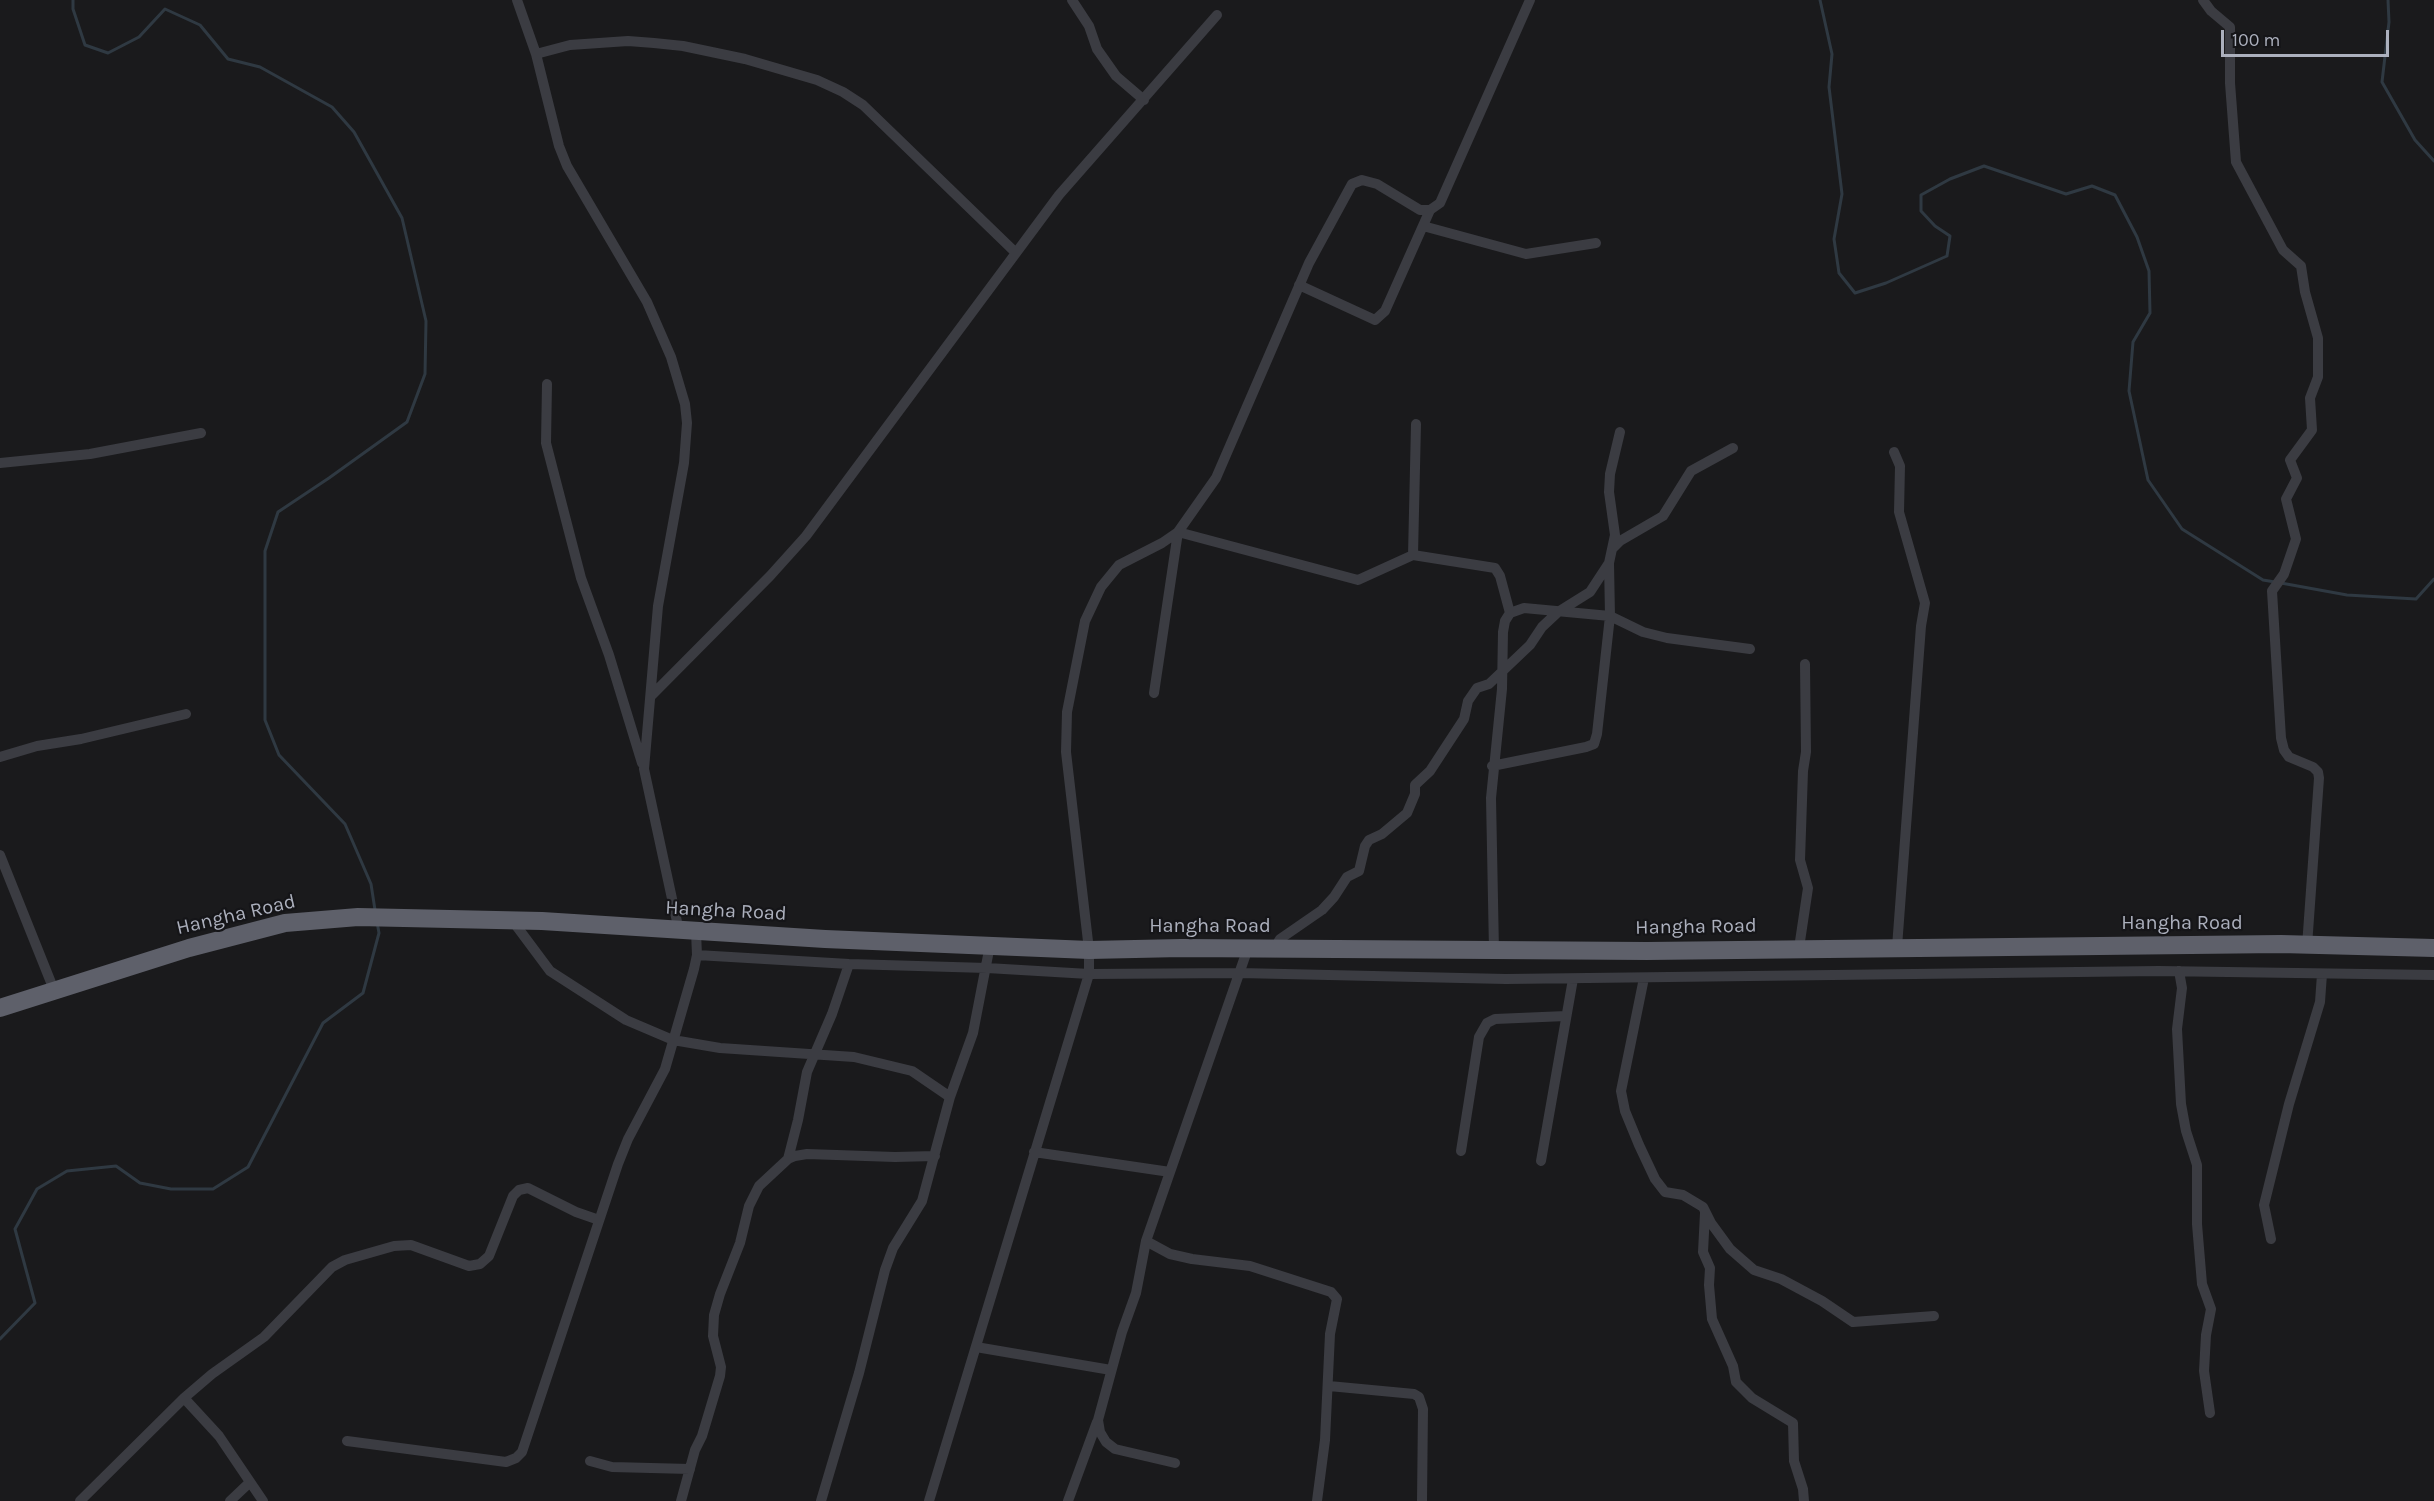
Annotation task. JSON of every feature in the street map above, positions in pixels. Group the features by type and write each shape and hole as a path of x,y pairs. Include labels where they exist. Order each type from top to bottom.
{"highway":[{"name":"Hangha Road","path":"0,1008 180,950 285,923 358,918 512,920 687,931 1089,950 1248,948 1494,951 2281,944 2434,948"}],"street":[{"path":"517,0 536,54 559,146 567,166 647,302 670,357 685,404 687,423 684,463 658,606 644,769"},
{"path":"1072,0 1089,26 1097,49 1116,76 1144,100"},
{"path":"1299,285 1375,320 1385,311 1430,210 1440,203 1530,0"},
{"path":"2203,0 2211,11 2230,27 2230,83 2236,162 2283,250 2301,266 2305,292 2318,338 2318,377 2310,398 2312,430 2290,460 2297,478 2286,499 2296,539 2284,574 2272,591 2284,750 2289,757 2313,767 2318,772 2319,778 2307,946"},
{"path":"651,696 747,600 806,536 1071,181 1217,15"},
{"path":"536,54 570,45 628,41 654,43 683,46 745,59 817,80 843,92 877,117 1016,252"},
{"path":"929,1501 1089,974 1089,950 1066,752 1067,712 1085,621 1101,587 1119,565 1178,532 1216,478 1309,263 1352,184 1362,180 1377,184 1420,210 1430,210"},
{"path":"1423,226 1526,254 1596,243"},
{"path":"347,1441 506,1461 516,1458 527,1440 628,1139 664,1069 697,955 687,931 644,769 609,654 581,578 546,443 547,384"},
{"path":"1413,555 1416,424"},
{"path":"1492,766 1594,744 1610,616 1609,563 1615,535 1609,492 1610,474 1620,432"},
{"path":"0,463 90,454 201,434"},
{"path":"1612,549 1620,541 1663,516 1691,471 1733,448"},
{"path":"1894,452 1900,466 1899,512 1925,603 1921,626 1897,947"},
{"path":"1178,532 1358,580 1413,555 1495,568 1500,576 1510,613"},
{"path":"1154,693 1178,532"},
{"path":"1274,949 1280,939 1322,910 1347,877 1359,871 1365,846 1369,840 1382,834 1407,813 1415,794 1415,785 1430,771 1464,719 1468,701 1477,688 1489,684 1530,645 1542,627 1558,612 1590,592 1609,563"},
{"path":"1494,951 1492,766 1503,670 1503,632 1505,621 1510,613 1524,608 1610,616 1643,632 1667,638 1750,649"},
{"path":"1799,948 1808,888 1800,860 1803,771 1806,752 1805,664"},
{"path":"0,757 38,746 81,739 186,714"},
{"path":"0,855 54,990"},
{"path":"512,920 550,971 609,1010 674,1040 712,1047 854,1057 912,1071 950,1097"},
{"path":"821,1501 860,1373 885,1270 893,1248 922,1201 950,1097 973,1033 990,945"},
{"path":"1068,1501 1098,1420 1111,1370 1136,1293 1146,1241 1248,948"},
{"path":"697,955 1089,974 1240,973 1506,979 2179,971 2434,975"},
{"path":"681,1501 695,1450 705,1427 721,1367 713,1336 714,1315 720,1294 740,1243 753,1195 788,1159 807,1072 832,1014 849,964"},
{"path":"2179,971 2182,988 2177,1029 2181,1104 2186,1131 2197,1165 2197,1224 2202,1284 2211,1309 2206,1335 2204,1371 2210,1413"},
{"path":"2271,1239 2264,1205 2289,1104 2320,1002 2322,974"},
{"path":"1644,978 1621,1091 1625,1110 1655,1179 1665,1192 1683,1195 1703,1207 1730,1250 1754,1270 1781,1279 1822,1301 1853,1322 1934,1316"},
{"path":"1541,1161 1573,979"},
{"path":"1461,1151 1479,1037 1487,1023 1495,1018 1566,1016"},
{"path":"1034,1152 1170,1172"},
{"path":"788,1159 807,1154 935,1156"},
{"path":"81,1501 184,1398 212,1374 264,1337 332,1267 345,1260 394,1246 411,1245 469,1266 480,1264 489,1256 513,1196 519,1190 528,1188 576,1212 599,1220"},
{"path":"1705,1210 1703,1252 1710,1268 1712,1319 1733,1366 1736,1382 1752,1398 1793,1423 1794,1461 1803,1489 1803,1501"},
{"path":"1146,1241 1170,1254 1250,1266 1331,1292 1337,1299 1330,1334 1325,1440 1317,1501"},
{"path":"976,1347 1111,1370"},
{"path":"1329,1386 1414,1394 1419,1397 1423,1409 1422,1501"},
{"path":"184,1398 219,1436 263,1501"},
{"path":"1098,1420 1100,1432 1106,1442 1115,1449 1175,1463"},
{"path":"590,1461 612,1467 690,1469"},
{"path":"230,1501 250,1482"}],"waterway":[{"path":"73,0 73,9 85,45 108,53 139,37 165,9 200,25 228,59 260,67 332,107 354,132 402,218 426,321 425,374 407,422 278,512 265,551 265,720 279,755 345,824 371,884 375,910"},
{"path":"1820,0 1832,54 1829,87 1842,194 1834,239 1839,273 1855,293 1886,283 1947,256 1950,236 1935,226 1921,211 1921,195 1950,179 1984,166 2066,194 2092,186 2115,195 2137,237 2149,271 2150,313 2133,342 2129,391 2148,480 2182,529 2263,580 2275,582"},
{"path":"2388,0 2389,22 2382,82 2415,140 2434,161"},
{"path":"2281,583 2347,595 2416,599 2434,579"},
{"path":"0,1339 35,1303 15,1229 37,1189 67,1171 116,1166 140,1183 171,1189 213,1189 248,1167 323,1023 363,993 379,933 377,922"}]}
